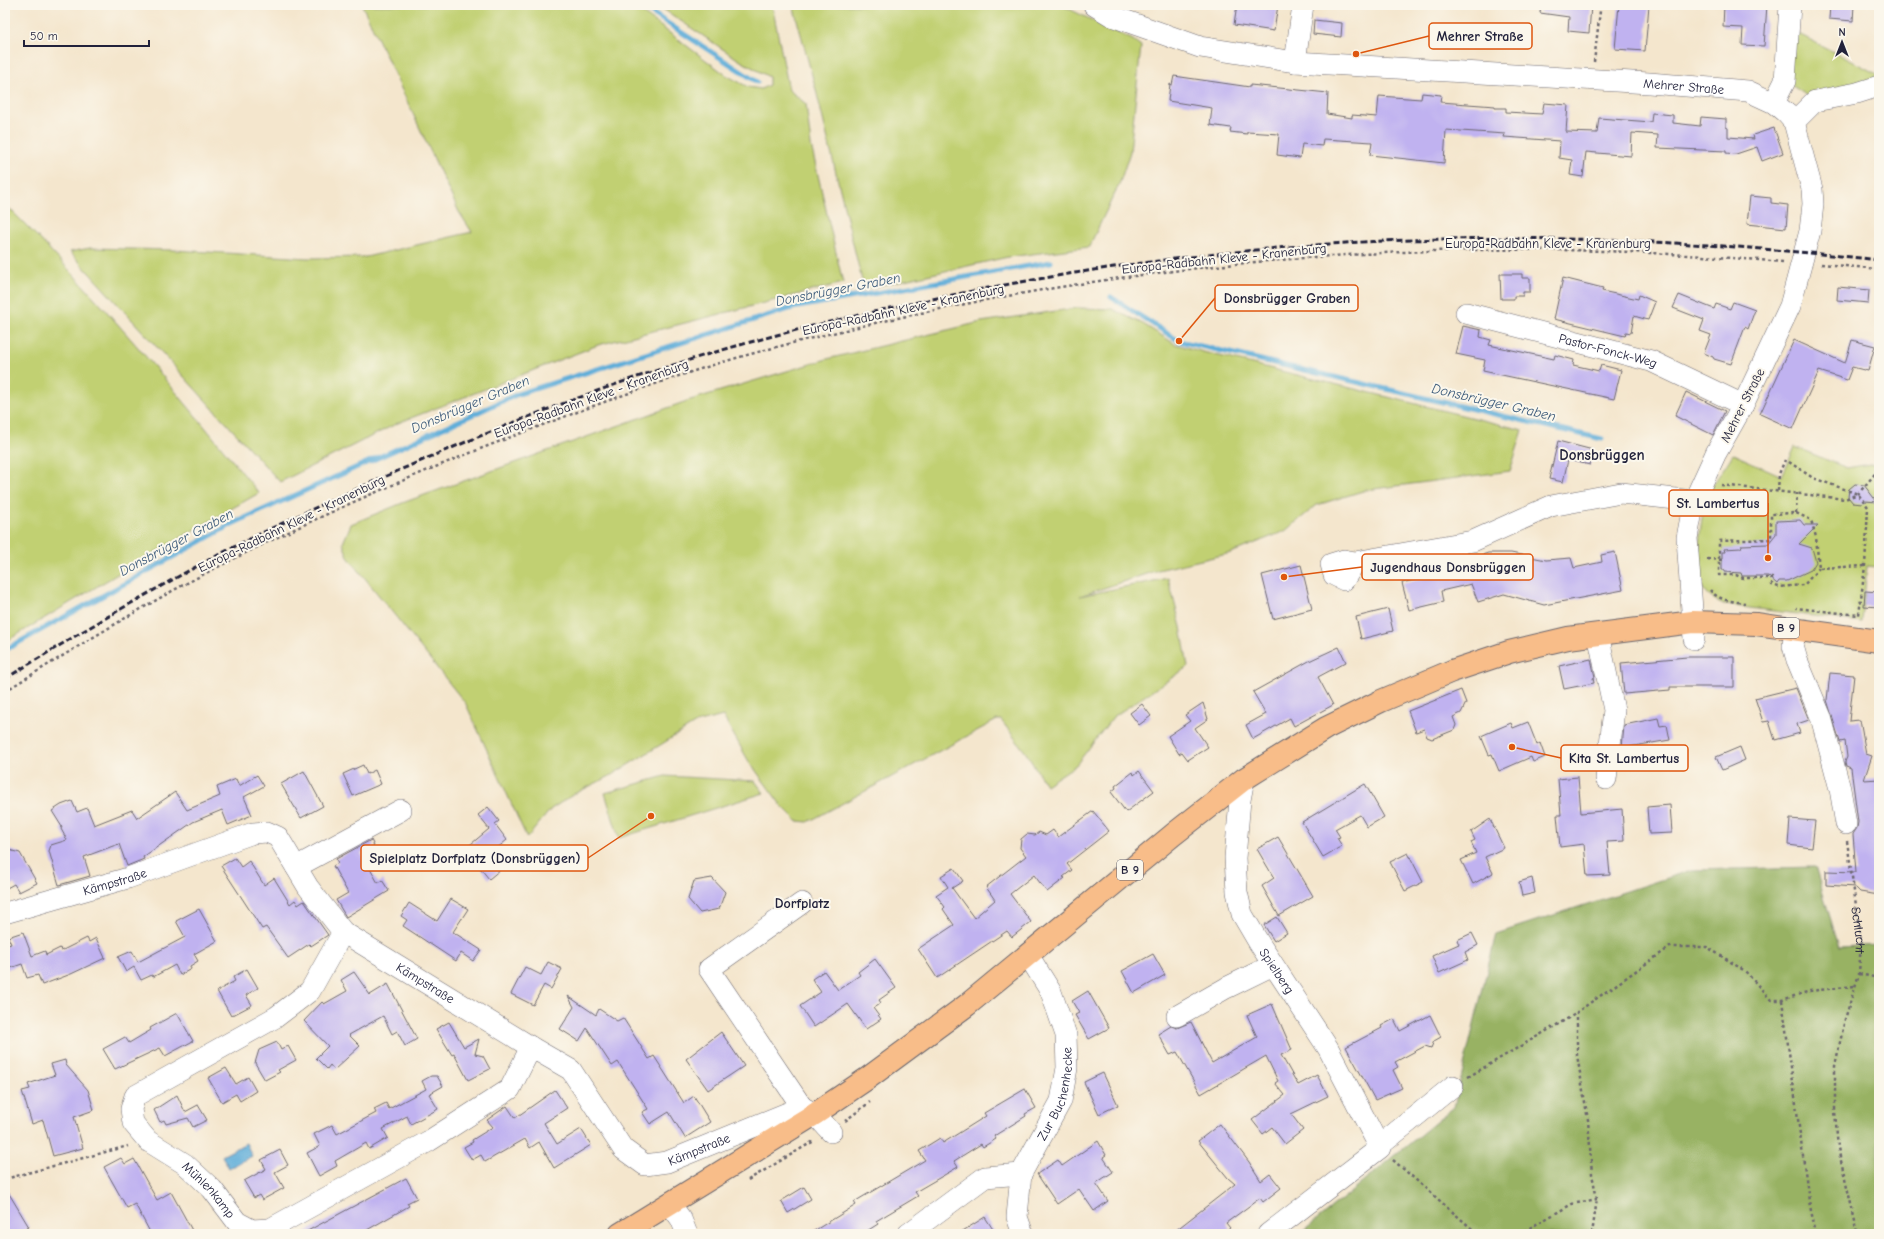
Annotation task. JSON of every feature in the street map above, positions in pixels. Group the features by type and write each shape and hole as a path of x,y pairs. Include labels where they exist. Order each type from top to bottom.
{"main road":[{"name":"B 9","path":"620,1234 670,1204 809,1110 868,1078 967,1005 1174,834 1244,779 1326,728 1381,701 1445,674 1509,652 1568,638 1598,634 1694,630 1756,624 1879,641"}],"street":[{"name":"Mehrer Straße","path":"1094,5 1112,16 1200,47 1295,62 1748,91 1774,103 1786,113 1794,122 1812,189 1813,204 1810,231 1790,306 1743,405 1694,501 1687,538 1694,630"},
{"path":"1295,62 1303,5"},
{"path":"1774,103 1785,81 1790,5"},
{"path":"1794,122 1815,101 1856,93 1879,86"},
{"name":"Pastor-Fonck-Weg","path":"1466,313 1651,361 1743,405"},
{"path":"1355,562 1473,541 1551,506 1621,493 1694,501"},
{"path":"1795,629 1793,646 1797,660 1821,717 1840,789 1846,824"},
{"path":"1598,634 1614,710 1606,779"},
{"name":"Spielberg","path":"1244,779 1235,858 1237,892 1242,914 1273,965 1328,1048 1379,1147"},
{"path":"296,867 401,810"},
{"name":"Kämpstraße","path":"5,913 128,878 253,833 267,832 278,837 308,887 344,932 571,1070 623,1149 645,1165 667,1162 809,1110"},
{"path":"802,903 709,970 809,1110 831,1132"},
{"name":"Mühlenkamp","path":"344,932 310,991 276,1017 135,1096 131,1109 133,1123 148,1141 185,1164 212,1189 237,1222 252,1230 270,1229 429,1141 510,1090 531,1047"},
{"name":"Zur Buchenhecke","path":"1023,1234 1018,1217 1021,1174 1061,1102 1068,1068 1066,1034 1051,992 1028,955"},
{"path":"1177,1016 1226,988 1273,965"},
{"path":"1268,1234 1379,1147 1453,1086"},
{"path":"908,1234 985,1177 1021,1174"},
{"path":"670,1204 681,1219 687,1234"}],"path":[{"path":"1592,80 1600,10 1598,5"},
{"name":"Europa-Radbahn Kleve - Kranenburg","path":"5,691 175,590 283,536 392,485 484,447 593,406 684,374 779,346 976,302 1036,291 1175,271 1360,255 1490,250 1559,250 1697,256 1879,269"},
{"path":"1778,491 1779,474 1785,460"},
{"path":"1789,462 1813,478 1858,494 1868,507 1865,566 1859,615 1790,608"},
{"path":"1703,481 1718,485 1845,499 1858,494 1879,469"},
{"path":"1796,513 1797,493"},
{"path":"1819,568 1816,537 1811,520 1796,513 1771,514 1771,539 1719,540 1720,575 1736,575 1743,578 1772,578 1772,585 1779,587 1804,585 1819,568 1865,566"},
{"path":"1706,585 1714,595 1727,601 1751,603"},
{"name":"Schlucht","path":"1846,824 1861,941 1859,974 1845,1019 1835,1066 1835,1111 1838,1148 1858,1234"},
{"path":"1453,1086 1577,1012 1670,947 1707,947 1745,971 1770,1000 1782,1000 1810,991 1855,986"},
{"path":"1859,974 1879,978"},
{"path":"1782,1000 1809,1201 1816,1234"},
{"path":"1577,1012 1577,1055 1588,1120 1592,1174 1597,1199 1592,1234"},
{"path":"742,1183 831,1132 875,1098"},
{"path":"5,1179 148,1141"},
{"path":"1379,1147 1430,1194 1478,1234"},
{"path":"1519,1234 1572,1204 1597,1199"}],"green space":[{"path":"362,5 632,5 726,75 748,87 761,89 769,85 769,77 739,60 657,5 772,5 789,90 806,104 811,145 843,283 598,345 398,423 280,482 70,252 90,248 174,250 308,258 366,257 472,232 459,212"},
{"path":"793,5 1061,5 1133,40 1141,46 1130,152 1120,182 1089,247 1008,257 864,289 816,90"},
{"path":"1789,29 1879,75 1879,86 1815,101 1785,81"},
{"path":"5,204 104,308 259,493 126,569 5,642"},
{"path":"1077,308 1112,309 1143,324 1175,344 1207,353 1523,430 1510,471 1366,490 1317,505 1285,531 1231,553 1158,570 1080,596 1168,578 1181,627 1188,667 1113,717 1076,765 1046,785 1026,753 1001,720 997,720 808,822 797,821 781,805 748,760 723,716 696,723 610,776 574,794 551,809 527,838 466,704 348,557 343,543 351,524 405,502 687,401 827,359 981,322"},
{"path":"1795,447 1847,468 1876,463 1879,458 1879,567 1867,566 1862,622 1726,605 1709,596 1702,587 1698,557 1700,530 1704,507 1712,487 1733,454 1782,476"},
{"path":"665,776 755,781 764,793 619,838 605,793"},
{"path":"1815,867 1839,947 1879,945 1879,1234 1300,1234 1454,1107 1496,934 1691,870"}],"water":[{"path":"246,1143 252,1156 229,1168 222,1156"}],"building":[{"path":"1237,5 1278,5 1274,31 1234,25"},
{"path":"1541,5 1591,5 1589,33 1568,31 1569,17 1540,13"},
{"path":"1619,5 1649,5 1645,51 1615,49"},
{"path":"1724,5 1767,5 1764,46 1742,45 1743,28 1723,27"},
{"path":"1830,5 1854,5 1853,21 1829,19"},
{"path":"1314,20 1342,23 1341,37 1313,34"},
{"path":"1174,76 1250,87 1250,85 1328,93 1327,114 1352,118 1352,115 1377,117 1379,96 1421,99 1422,93 1441,95 1440,102 1495,106 1495,108 1506,108 1506,112 1542,114 1544,103 1568,105 1566,132 1597,133 1599,118 1651,122 1652,113 1673,115 1673,123 1700,126 1701,117 1726,119 1728,137 1754,139 1753,135 1774,128 1783,153 1762,161 1757,147 1736,154 1726,153 1726,151 1657,148 1658,135 1632,133 1631,156 1586,152 1583,177 1570,175 1572,160 1559,158 1560,141 1504,137 1505,134 1446,130 1444,163 1370,155 1372,142 1323,139 1322,146 1302,144 1300,158 1277,155 1279,134 1247,132 1247,134 1230,132 1231,128 1210,125 1212,108 1168,101 1170,84 1172,85"},
{"path":"1750,196 1771,198 1771,203 1788,205 1786,228 1747,224"},
{"path":"1500,274 1522,274 1522,278 1530,278 1530,292 1523,292 1523,296 1514,296 1514,299 1501,299"},
{"path":"1563,278 1603,288 1602,291 1638,299 1639,295 1655,302 1648,320 1634,316 1631,333 1626,332 1625,336 1554,319"},
{"path":"1838,287 1869,290 1868,303 1837,300"},
{"path":"1679,295 1714,309 1716,304 1730,309 1733,302 1755,310 1748,329 1745,327 1731,364 1714,359 1713,357 1704,353 1711,335 1700,331 1704,320 1673,308"},
{"path":"1463,326 1481,330 1480,337 1491,340 1489,345 1554,359 1555,355 1574,360 1573,365 1599,371 1601,365 1621,370 1614,399 1483,371 1485,360 1456,354"},
{"path":"1794,340 1845,363 1852,340 1875,346 1868,371 1852,367 1847,380 1819,371 1793,429 1760,414"},
{"path":"1686,392 1725,411 1713,435 1675,416"},
{"path":"1558,441 1593,450 1590,465 1568,460 1563,482 1549,479"},
{"path":"1855,484 1864,485 1877,502 1865,501 1862,504 1853,503 1848,497 1849,489"},
{"path":"1800,520 1804,525 1818,525 1799,544 1812,548 1816,562 1811,570 1787,581 1779,581 1777,584 1768,576 1742,576 1741,573 1725,572 1725,570 1722,570 1722,552 1725,552 1724,549 1741,548 1742,545 1768,544 1776,534 1776,521"},
{"path":"1615,552 1623,590 1544,605 1504,594 1478,602 1471,584 1441,591 1443,602 1409,610 1402,583 1463,568 1460,562 1488,553 1511,553 1546,560 1571,558 1574,568 1602,562 1601,555"},
{"path":"1301,565 1312,609 1273,619 1262,575"},
{"path":"1865,591 1879,592 1879,607 1864,606"},
{"path":"1388,609 1393,631 1361,639 1356,617"},
{"path":"1339,647 1346,662 1318,677 1333,705 1294,726 1290,718 1253,739 1246,725 1266,714 1253,692 1309,661"},
{"path":"1687,657 1734,657 1734,687 1670,687 1670,690 1624,694 1621,663"},
{"path":"1591,659 1595,677 1593,678 1594,683 1564,689 1559,666"},
{"path":"1830,673 1854,675 1849,721 1860,720 1866,754 1872,756 1864,780 1879,779 1879,895 1860,892 1855,887 1826,885 1826,871 1856,872 1853,834 1857,828 1858,822 1851,768 1846,766 1845,762 1847,757 1845,741 1840,742 1827,700"},
{"path":"1796,688 1809,720 1797,724 1800,733 1775,740 1769,721 1763,722 1755,698"},
{"path":"1461,690 1466,703 1461,713 1453,717 1456,725 1454,730 1432,739 1427,737 1424,729 1416,732 1408,711"},
{"path":"1203,703 1208,719 1195,728 1208,747 1188,760 1182,752 1179,754 1168,736 1190,721 1185,715"},
{"path":"1142,704 1151,716 1139,725 1130,713"},
{"path":"1658,718 1660,726 1667,725 1670,740 1622,748 1624,725"},
{"path":"1528,722 1537,745 1540,743 1545,757 1533,762 1531,757 1499,771 1492,754 1489,755 1481,736 1511,723 1513,728"},
{"path":"1740,747 1745,760 1722,770 1716,757"},
{"path":"363,765 367,774 375,770 381,784 353,796 343,774"},
{"path":"304,771 323,806 301,818 281,784"},
{"path":"1139,771 1154,791 1126,812 1111,792 1116,788 1115,786 1133,772 1134,775"},
{"path":"257,775 264,786 244,797 252,815 228,825 222,810 193,822 143,857 144,859 127,866 119,844 113,846 84,857 90,876 59,885 49,851 51,845 67,840 61,829 62,827 52,811 61,805 72,801 77,812 87,808 94,825 132,810 137,818 175,792 187,810 220,796 217,787 236,779 239,786"},
{"path":"1578,777 1581,813 1622,809 1624,841 1607,842 1610,875 1587,876 1584,844 1560,847 1557,815 1561,815 1558,779"},
{"path":"1365,784 1384,817 1367,827 1360,815 1335,829 1340,837 1337,838 1342,846 1323,857 1302,822"},
{"path":"1670,805 1672,833 1649,834 1647,807"},
{"path":"488,807 499,821 495,824 507,840 496,849 507,864 489,879 465,849 489,829 478,815"},
{"path":"1093,811 1109,831 1067,864 1072,870 1063,877 1065,878 1047,892 1034,875 1010,894 1031,922 1012,937 1007,931 937,978 918,949 954,925 943,909 945,907 936,895 948,887 941,876 954,868 963,881 952,888 974,918 995,900 986,887 1026,856 1020,848 1021,839 1027,834 1035,835 1039,832 1046,835 1053,830 1058,837"},
{"path":"1490,819 1504,848 1485,857 1493,873 1473,884 1461,860 1476,853 1471,842 1475,840 1471,832"},
{"path":"1790,819 1815,821 1812,848 1788,845"},
{"path":"1278,837 1313,896 1279,916 1262,886 1274,878 1257,849"},
{"path":"371,840 374,846 361,853 378,883 382,880 389,891 346,917 336,900 348,893 333,866 338,863 336,859"},
{"path":"5,849 20,853 37,883 19,892 14,884 5,889"},
{"path":"1408,853 1423,882 1405,891 1390,862"},
{"path":"235,858 241,867 249,861 264,885 274,878 290,904 295,900 298,905 304,901 328,935 311,946 309,944 288,958 266,927 262,929 221,866"},
{"path":"712,878 725,892 719,909 700,913 688,899 694,881"},
{"path":"1532,878 1535,893 1522,896 1519,882"},
{"path":"451,899 468,909 453,932 481,950 473,961 461,953 456,961 403,926 407,920 401,916 409,903 437,921"},
{"path":"199,909 217,941 194,954 198,961 190,966 191,969 180,975 175,965 153,977 152,975 141,980 134,967 126,972 118,957 132,951 138,962 185,937 176,921"},
{"path":"1277,917 1287,933 1274,941 1264,925"},
{"path":"23,932 32,956 45,951 46,955 60,948 61,951 87,938 89,942 96,938 105,958 71,974 42,985 38,975 27,978 22,964 5,970 5,946 11,944 8,937"},
{"path":"1472,933 1478,945 1465,952 1468,960 1439,973 1432,956 1459,944 1457,940"},
{"path":"1153,954 1165,975 1134,993 1122,971"},
{"path":"875,959 896,988 879,1000 881,1003 873,1008 881,1019 866,1029 848,1004 814,1027 800,1006 821,992 812,979 824,971 838,990 860,975 858,972"},
{"path":"548,962 562,969 551,989 544,985 533,1005 511,994 525,967 541,975"},
{"path":"247,969 258,988 246,995 252,1005 231,1016 217,991 235,981 233,977"},
{"path":"354,972 370,995 388,984 417,1039 405,1046 397,1031 392,1034 383,1016 349,1035 360,1046 334,1070 330,1065 327,1069 316,1058 328,1046 304,1021 322,1002 324,1004 347,991 341,980"},
{"path":"1088,991 1109,1028 1089,1039 1075,1015 1079,1013 1072,1001"},
{"path":"568,996 596,1015 599,1009 617,1021 623,1018 649,1059 654,1056 684,1103 694,1096 710,1122 685,1138 669,1112 650,1124 642,1112 648,1109 618,1062 612,1066 587,1028 579,1041 560,1029 574,1007"},
{"path":"1272,1004 1292,1050 1281,1055 1298,1085 1317,1075 1328,1096 1291,1114 1303,1130 1285,1144 1272,1127 1263,1134 1252,1120 1285,1095 1275,1083 1278,1081 1266,1056 1201,1094 1177,1052 1170,1055 1158,1034 1171,1026 1177,1028 1191,1022 1212,1063 1257,1037 1247,1015"},
{"path":"177,1013 193,1041 165,1056 160,1048 115,1069 103,1049 125,1037 129,1043 151,1030 150,1028"},
{"path":"1430,1015 1441,1037 1434,1041 1431,1048 1425,1046 1395,1062 1398,1067 1393,1070 1402,1088 1375,1100 1346,1047 1382,1028 1381,1026 1394,1019 1400,1031"},
{"path":"449,1022 464,1047 479,1039 475,1054 483,1056 490,1069 468,1080 454,1054 452,1055 436,1029"},
{"path":"721,1032 744,1066 708,1090 686,1059"},
{"path":"277,1042 281,1050 288,1046 296,1060 278,1070 280,1072 265,1080 255,1063 259,1050"},
{"path":"65,1060 66,1065 88,1090 94,1110 74,1117 83,1148 53,1156 43,1120 32,1124 22,1091 30,1089 28,1084 55,1075 51,1064"},
{"path":"226,1068 236,1084 248,1077 256,1091 240,1101 236,1094 222,1102 208,1078"},
{"path":"1103,1073 1118,1105 1099,1114 1084,1082"},
{"path":"431,1076 437,1076 443,1086 429,1094 438,1109 411,1124 407,1116 383,1129 388,1138 369,1149 366,1143 335,1161 337,1166 319,1176 307,1153 320,1146 314,1134 332,1125 337,1134 376,1113 374,1109 386,1103 389,1109 426,1089 422,1081"},
{"path":"1025,1089 1036,1108 994,1136 996,1139 983,1147 981,1144 954,1161 958,1167 915,1192 918,1196 876,1221 878,1224 862,1234 809,1234 856,1205 854,1202 925,1160 919,1151 940,1138 943,1143 986,1116 984,1113"},
{"path":"555,1090 567,1108 544,1123 557,1144 581,1129 591,1145 554,1168 539,1142 530,1148 525,1139 485,1162 481,1155 472,1160 464,1147 473,1142 472,1140 493,1127 487,1120 507,1106 515,1118"},
{"path":"177,1095 185,1112 198,1105 207,1120 193,1127 188,1118 166,1124 164,1120 160,1122 154,1110"},
{"path":"1220,1124 1249,1162 1261,1181 1270,1174 1281,1188 1263,1202 1260,1198 1226,1223 1230,1228 1223,1234 1171,1234 1235,1184 1228,1178 1198,1141"},
{"path":"1098,1141 1106,1155 1103,1157 1113,1172 1096,1183 1108,1201 1094,1211 1079,1189 1057,1204 1037,1174 1058,1160 1062,1166"},
{"path":"280,1150 288,1165 275,1172 284,1188 262,1200 259,1195 254,1198 244,1181 266,1169 261,1160"},
{"path":"121,1158 125,1164 134,1159 157,1200 171,1192 194,1234 151,1234 135,1204 127,1208 104,1167"},
{"path":"406,1178 417,1198 407,1203 409,1206 360,1234 302,1234"},
{"path":"5,1187 29,1227 18,1234 5,1234"},
{"path":"804,1187 811,1199 788,1213 781,1201"},
{"path":"985,1217 996,1234 958,1234"}],"waterway":[{"path":"640,5 757,82"},
{"name":"Donsbrügger Graben","path":"5,650 232,524 518,394 792,308 1051,262"},
{"name":"Donsbrügger Graben","path":"1111,297 1179,341 1602,439"}],"railway":[{"path":"5,679 121,609 220,554 306,512 423,460 565,403 673,365 756,340 876,311 1006,285 1113,267 1275,248 1398,240 1604,240 1742,247 1879,260"}],"place":[{"name":"Mehrer Straße","path":"1356,54"},
{"name":"Donsbrügger Graben","path":"1179,341"},
{"name":"St. Lambertus","path":"1768,558"},
{"name":"Jugendhaus Donsbrüggen","path":"1284,577"},
{"name":"Kita St. Lambertus","path":"1512,747"},
{"name":"Spielplatz Dorfplatz (Donsbrüggen)","path":"651,816"}],"district":[{"name":"Donsbrüggen","path":"1602,455"},
{"name":"Dorfplatz","path":"802,903"}]}
